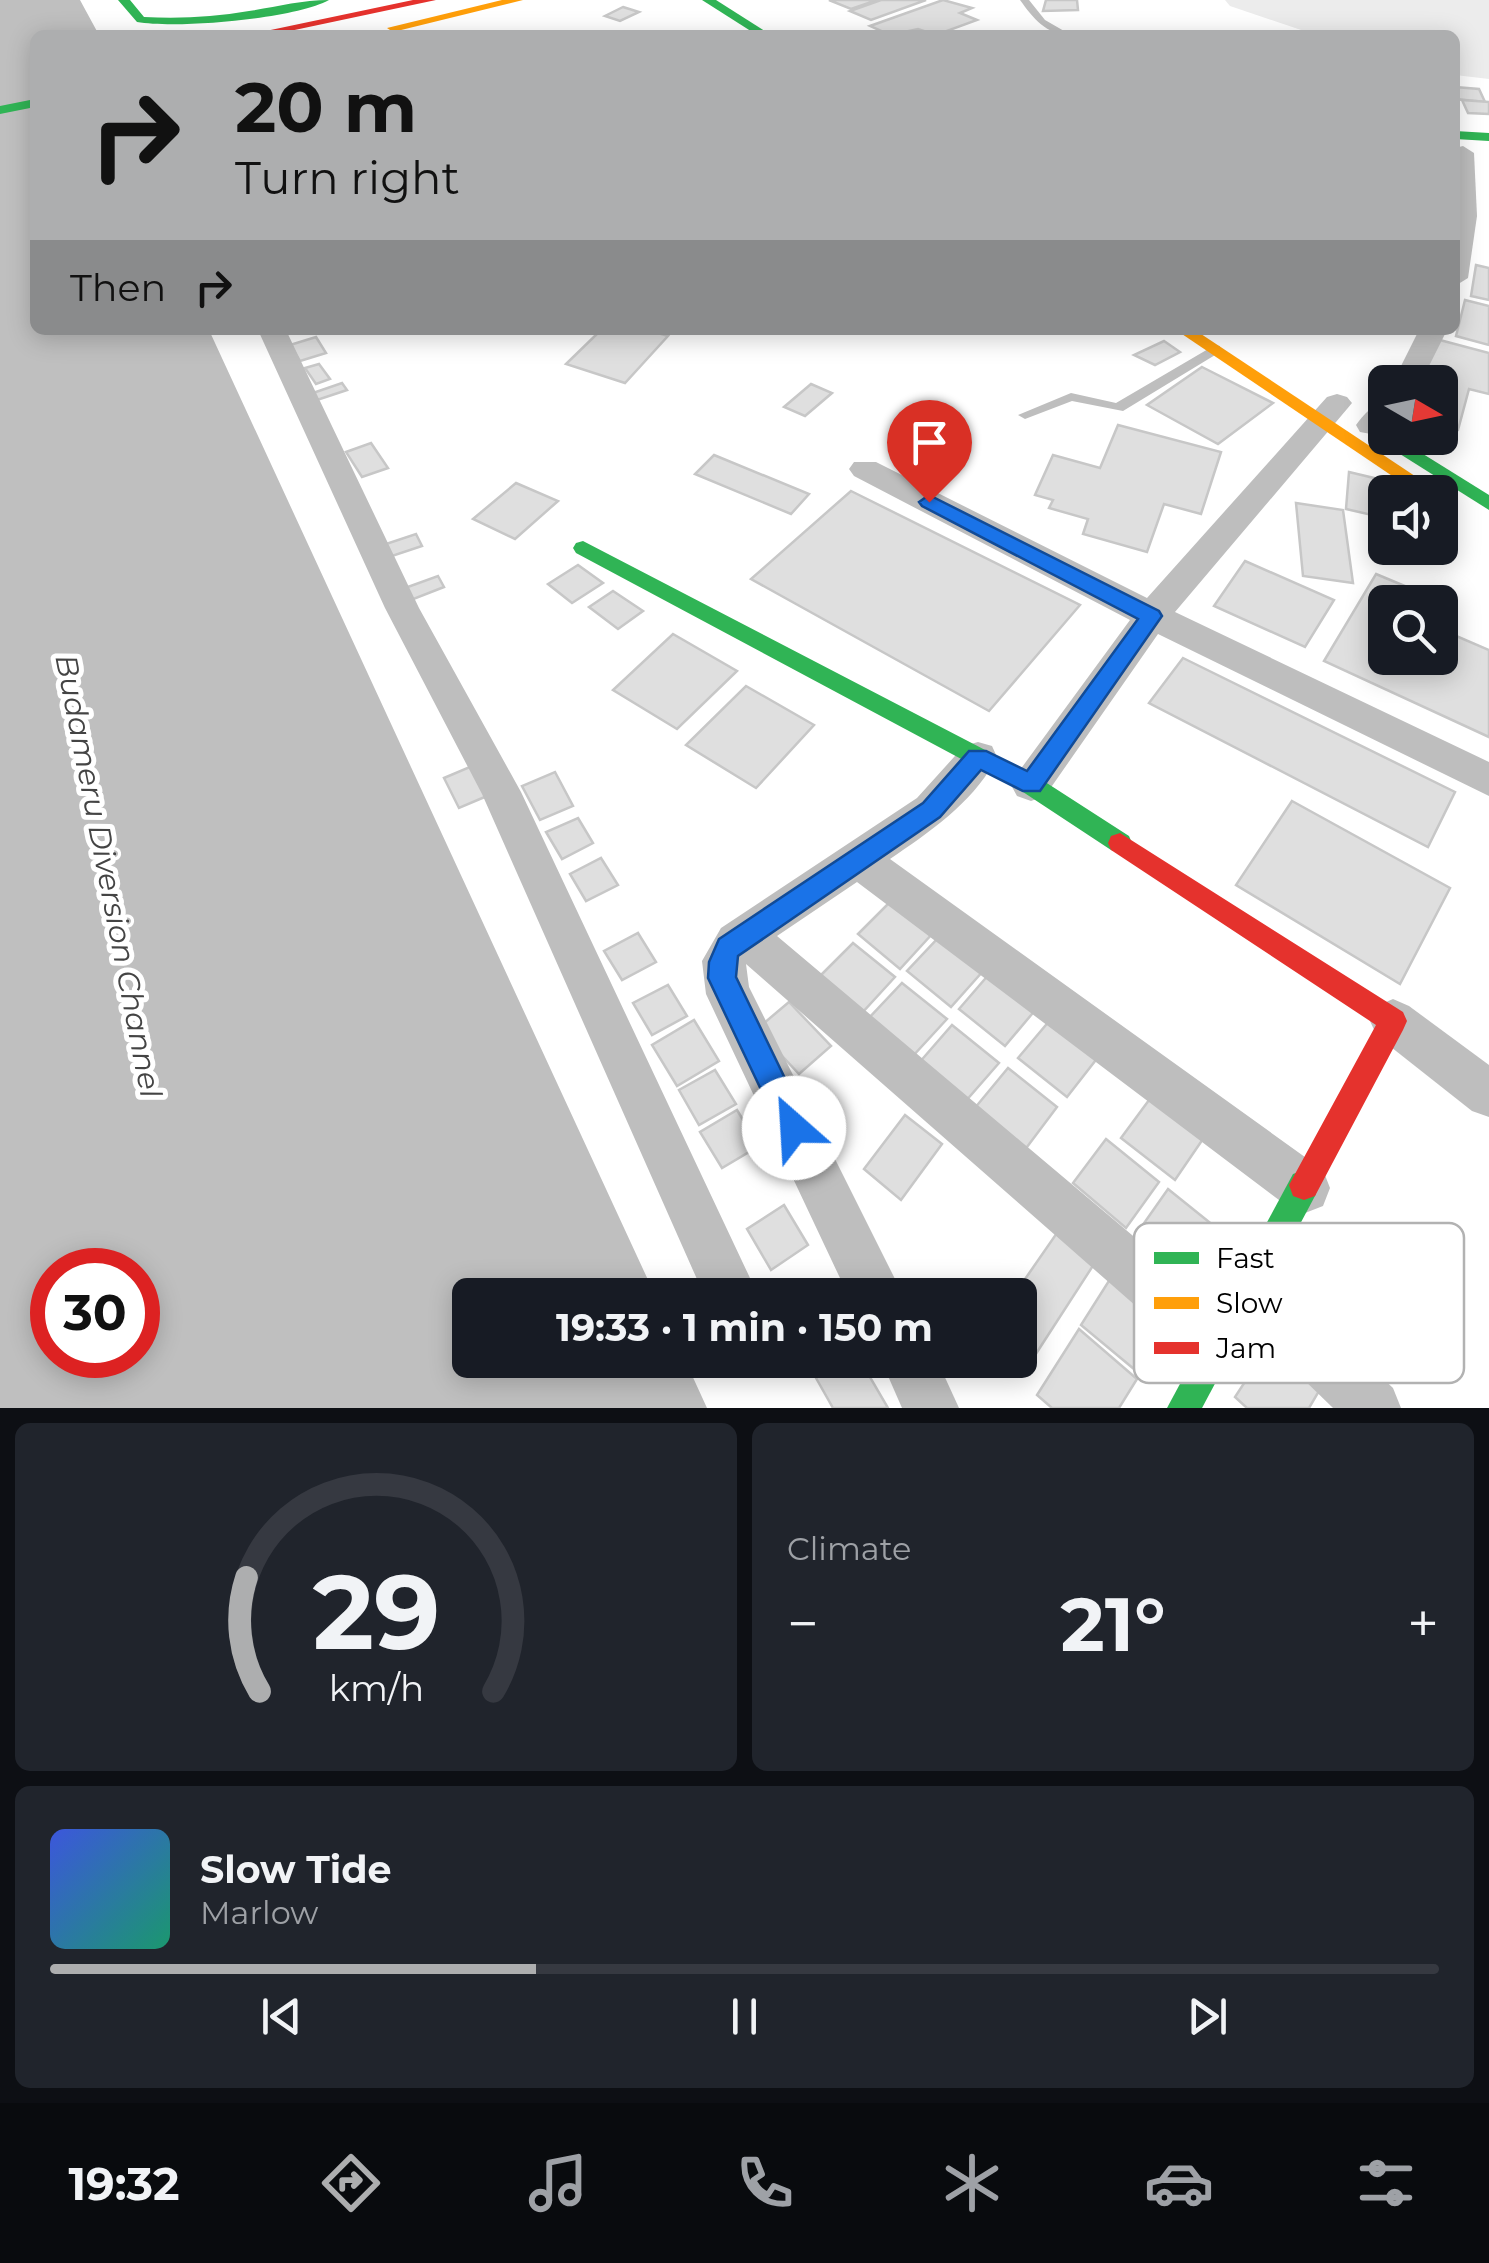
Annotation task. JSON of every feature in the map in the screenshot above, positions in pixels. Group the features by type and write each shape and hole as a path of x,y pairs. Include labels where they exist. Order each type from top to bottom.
{"main road":[{"path":"124,0 140,20 169,25 197,24 323,0"},
{"path":"150,0 168,10 186,11 268,0"},
{"path":"278,30 430,0"},
{"path":"384,30 517,0"},
{"path":"708,0 757,30"},
{"path":"0,110 30,104"},
{"path":"1460,146 1489,137"},
{"path":"1460,147 1489,154"},
{"path":"1218,340 1329,410 1408,475"},
{"path":"1329,410 1368,422"},
{"path":"1422,455 1489,504"},
{"path":"583,548 1031,784 1393,1021 1286,1223"},
{"path":"1184,1408 1199,1383"}],"street":[{"path":"1460,156 1468,192 1460,257"},
{"path":"274,335 402,608 501,792 723,1278"},
{"path":"1416,365 1430,335"},
{"path":"1031,784 1152,616 1329,410"},
{"path":"866,468 1152,616 1489,780"},
{"path":"868,1278 722,978 722,962 728,948 744,936 932,810 978,757"},
{"path":"858,858 1305,1188"},
{"path":"744,936 1134,1270"},
{"path":"1393,1021 1489,1094"},
{"path":"917,1378 931,1408"},
{"path":"1347,1383 1373,1408"}],"lane":[{"path":"1024,0 1042,22 1057,30"},
{"path":"1025,415 1070,398 1118,408 1218,340"}],"shaded area":[{"path":"1225,0 1489,0 1489,79 1460,76 1460,30 1301,30 1230,6"}],"water":[{"name":"Budameru Diversion Channel","path":"0,0 80,0 96,30 30,30 30,335 211,335 647,1278 452,1278 452,1378 693,1378 707,1408 0,1408"}],"building":[{"path":"829,0 877,0 851,9"},
{"path":"881,0 926,0 871,20 850,11"},
{"path":"943,0 972,8 960,13 977,20 950,30 879,30 870,26"},
{"path":"1046,0 1077,0 1078,10 1043,11"},
{"path":"623,7 639,12 620,21 605,16"},
{"path":"1460,87 1479,89 1485,102 1460,100"},
{"path":"1462,100 1489,102 1489,114 1468,113"},
{"path":"1476,265 1489,268 1489,300 1471,296"},
{"path":"1465,300 1489,306 1489,345 1456,336 1460,335"},
{"path":"596,335 668,336 625,383 566,364"},
{"path":"316,337 326,353 300,361 290,345"},
{"path":"1436,339 1489,353 1489,394 1469,389 1458,430 1458,365 1425,365"},
{"path":"1164,341 1180,352 1155,365 1134,355"},
{"path":"319,364 330,379 316,384 305,368"},
{"path":"1202,367 1273,403 1218,444 1147,405"},
{"path":"342,383 347,390 317,400 313,393"},
{"path":"811,384 832,393 805,416 784,407"},
{"path":"1118,425 1221,452 1201,514 1164,504 1147,552 1083,534 1088,519 1049,508 1053,500 1035,495 1053,455 1100,468"},
{"path":"371,443 388,468 362,477 346,452"},
{"path":"714,455 809,494 791,514 695,474"},
{"path":"1349,472 1368,477 1368,514 1346,509"},
{"path":"516,483 558,501 515,539 473,519"},
{"path":"851,491 1080,605 989,711 751,579"},
{"path":"1296,503 1343,510 1353,583 1303,576"},
{"path":"416,534 422,546 389,557 383,545"},
{"path":"1245,561 1334,600 1305,647 1214,606"},
{"path":"578,565 603,583 572,603 548,584"},
{"path":"1376,574 1402,585 1369,585"},
{"path":"438,576 444,587 411,600 405,588"},
{"path":"1368,587 1368,675 1458,675 1458,637 1489,650 1489,737 1324,661"},
{"path":"613,591 643,611 618,629 589,607"},
{"path":"673,634 737,671 677,729 613,690"},
{"path":"1183,658 1455,792 1428,847 1149,703"},
{"path":"746,686 814,725 756,788 686,745"},
{"path":"472,766 487,796 459,808 444,778"},
{"path":"555,772 573,806 540,820 522,786"},
{"path":"1292,801 1450,888 1400,984 1236,885"},
{"path":"578,818 593,843 562,859 546,832"},
{"path":"601,858 618,885 586,901 570,874"},
{"path":"891,901 933,933 900,969 858,934"},
{"path":"638,933 656,962 622,980 604,951"},
{"path":"940,936 984,970 951,1007 907,971"},
{"path":"853,943 895,977 861,1014 818,978"},
{"path":"991,972 1037,1008 1005,1046 959,1009"},
{"path":"902,983 947,1019 911,1058 867,1020"},
{"path":"668,985 687,1016 652,1035 633,1003"},
{"path":"789,1002 831,1046 799,1074 757,1029"},
{"path":"1051,1019 1099,1056 1067,1097 1018,1058"},
{"path":"694,1020 719,1061 677,1086 652,1045"},
{"path":"952,1025 999,1063 964,1103 918,1064"},
{"path":"1008,1068 1057,1107 1024,1151 974,1109"},
{"path":"715,1070 736,1104 699,1125 679,1090"},
{"path":"1152,1096 1205,1136 1175,1180 1121,1138"},
{"path":"737,1110 759,1146 722,1168 700,1132"},
{"path":"905,1115 942,1144 901,1200 864,1169"},
{"path":"1106,1139 1159,1182 1126,1228 1073,1183"},
{"path":"1168,1189 1210,1223 1144,1223"},
{"path":"784,1205 808,1245 771,1270 747,1229"},
{"path":"1059,1230 1096,1261 1037,1352 1037,1278 1026,1278"},
{"path":"1112,1276 1134,1294 1134,1369 1081,1325"},
{"path":"1079,1329 1134,1376 1135,1383 1119,1408 1052,1408 1037,1395"},
{"path":"816,1378 870,1378 888,1408 833,1408"},
{"path":"1244,1383 1310,1383 1319,1391 1309,1408 1247,1408 1235,1397"}],"traffic: fast":[{"path":"124,0 141,20 164,22 232,18 323,0"},
{"path":"708,0 757,30"},
{"path":"0,110 30,104"},
{"path":"1460,135 1489,137"},
{"path":"1415,455 1489,504"},
{"path":"583,548 1031,785 1120,843"},
{"path":"1284,1223 1304,1185"},
{"path":"1184,1408 1197,1383"}],"traffic: slow":[{"path":"393,28 517,0"},
{"path":"1192,335 1403,475"}],"traffic: jam":[{"path":"278,30 430,0"},
{"path":"1120,843 1393,1021 1304,1185"}],"route":[{"path":"794,1128 722,978 722,962 728,948 932,810 978,757 1031,784 1152,616 929,502"}]}
